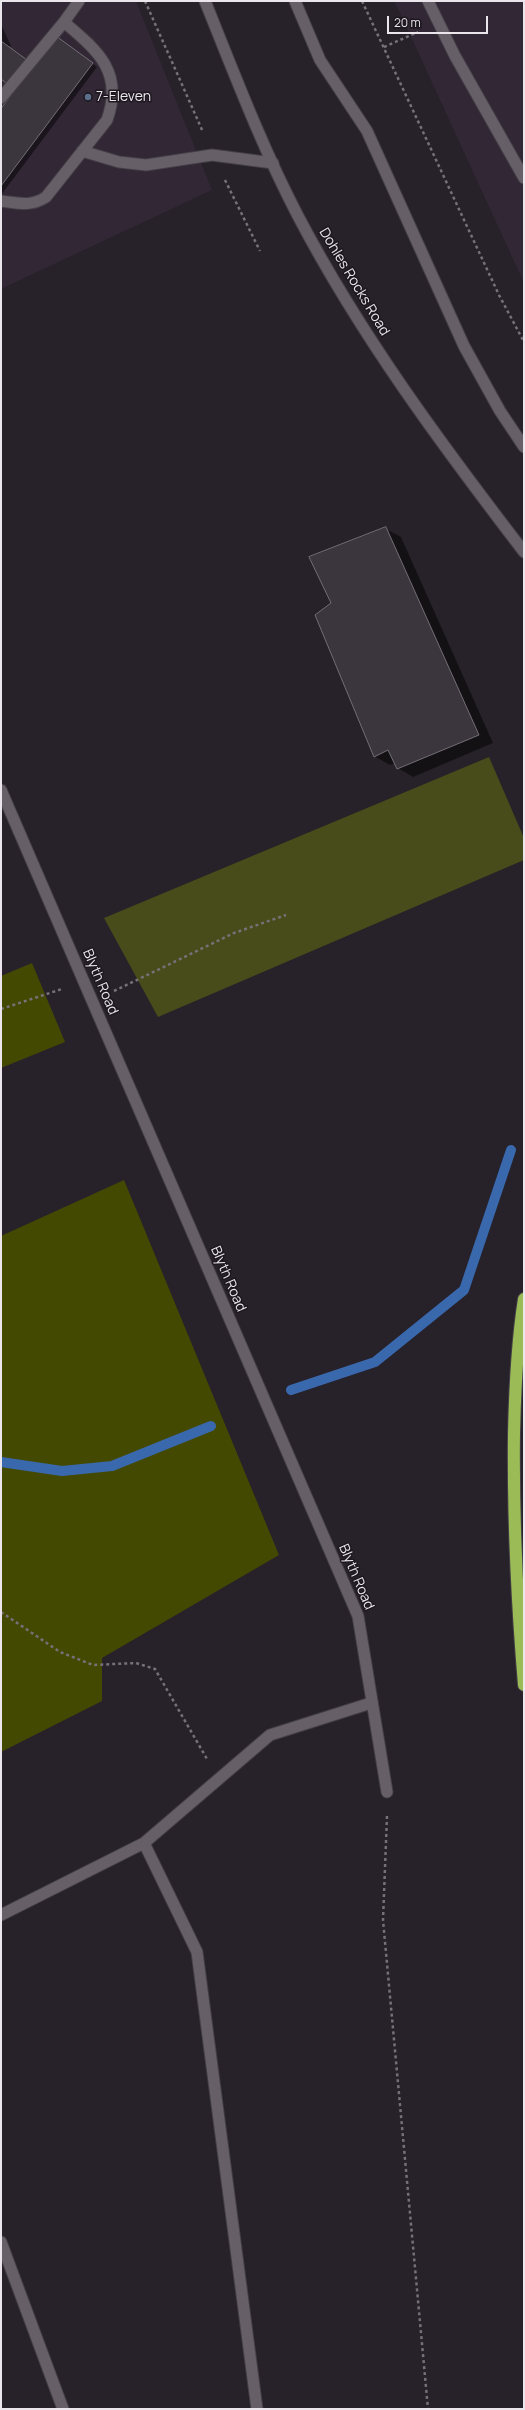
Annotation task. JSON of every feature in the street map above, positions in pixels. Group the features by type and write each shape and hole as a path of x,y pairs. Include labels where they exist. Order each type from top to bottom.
{"highway":[{"path":"524,1299 516,1376 513,1491 516,1594 524,1685"}],"main road":[{"name":"Dohles Rocks Road","path":"205,1 273,163 298,216 375,344 449,454 524,552"},
{"path":"295,1 320,60 369,136 464,346 500,411 524,447"},
{"path":"428,1 456,56 524,178"},
{"path":"1,98 64,22 78,2"},
{"path":"1,201 26,205 38,202 52,192 106,120 114,92 109,73 101,56 64,22"},
{"path":"82,151 119,162 146,165 212,155 273,163"},
{"name":"Blyth Road","path":"1,790 358,1616 387,1792"},
{"path":"1,1915 144,1843 270,1735 372,1703"},
{"path":"144,1843 197,1952 257,2409"},
{"path":"1,2242 63,2409"}],"path":[{"path":"145,1 212,155 260,251"},
{"path":"362,1 499,295 524,342"},
{"path":"384,47 424,29"},
{"path":"92,1001 234,933 286,915"},
{"path":"1,1008 41,997 83,980"},
{"path":"1,1612 60,1652 93,1665 136,1663 155,1669 218,1780"},
{"path":"387,1792 383,1920 428,2409"}],"shaded area":[{"name":"7-Eleven","path":"1,1 136,1 212,190 1,289"},
{"path":"394,1 524,1 524,283 400,13"},
{"path":"32,963 65,1042 1,1068 1,976"},
{"path":"124,1180 279,1555 102,1658 102,1701 1,1752 1,1236"}],"green space":[{"path":"489,757 524,838 524,860 158,1017 104,918"}],"building":[{"path":"56,36 93,63 1,186 1,109"},
{"path":"1,41 34,65 15,90 1,79"},
{"path":"386,527 479,735 397,769 388,750 374,757 315,615 331,603 309,557"}],"waterway":[{"path":"291,1390 375,1362 464,1290 511,1150"},
{"path":"1,1462 62,1471 112,1466 211,1426"}],"place":[{"name":"7-Eleven","path":"88,97"}]}
